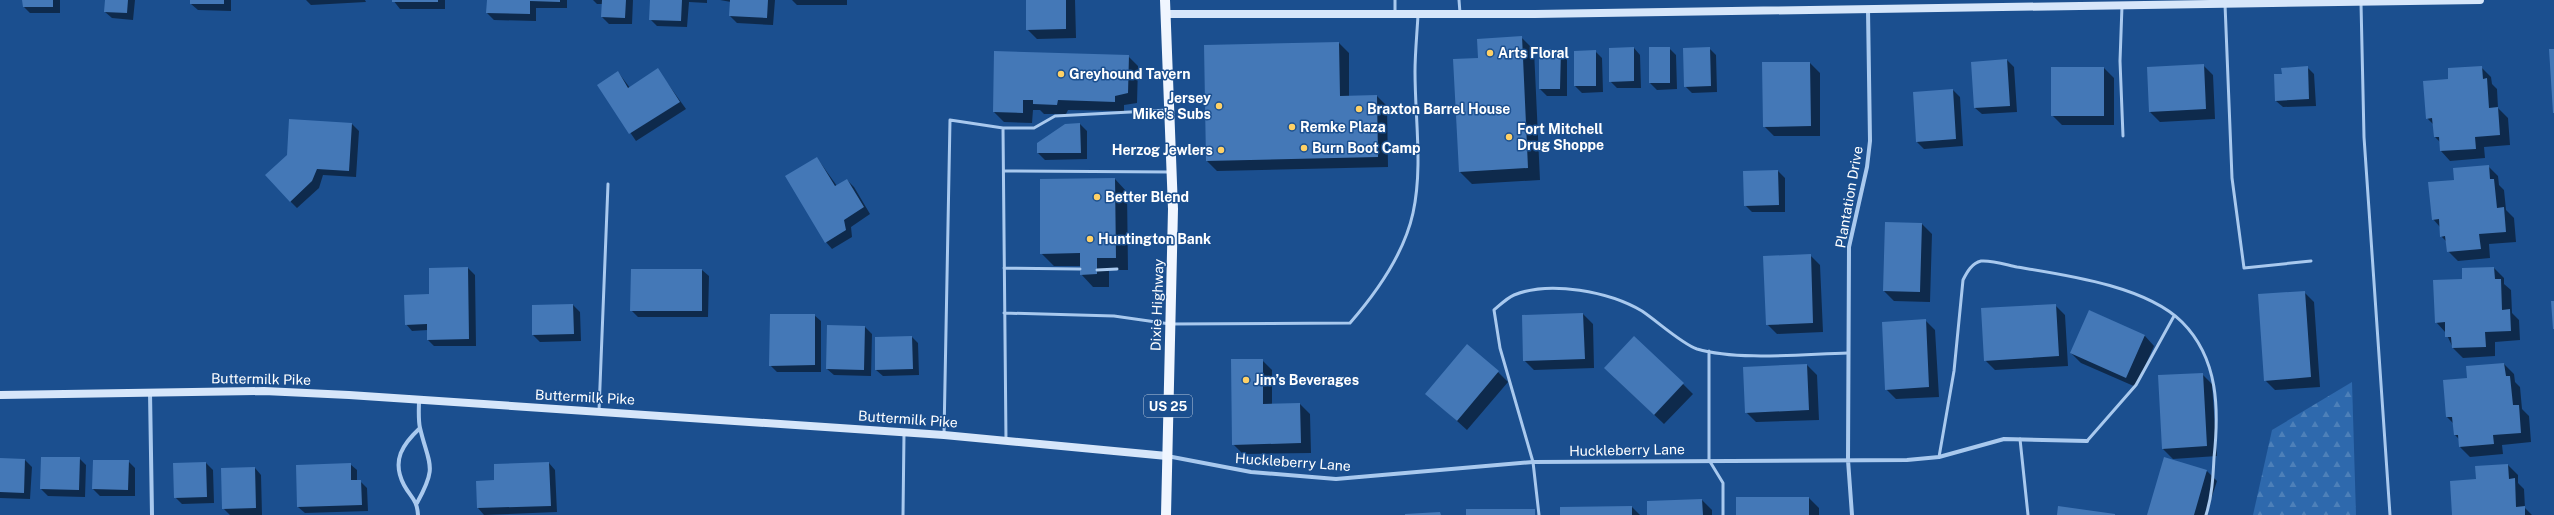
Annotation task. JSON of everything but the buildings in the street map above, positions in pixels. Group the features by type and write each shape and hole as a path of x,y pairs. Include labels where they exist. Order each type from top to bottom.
{"main road":[{"name":"Dixie Highway","path":"1165,0 1172,172 1166,515"},
{"path":"1166,14 1868,10 2480,0"},
{"name":"Buttermilk Pike","path":"0,395 264,391 599,411 904,432 1006,440 1167,456"}],"street":[{"name":"Plantation Drive","path":"1852,515 1848,460 1849,246 1867,166 1870,141 1868,10"},
{"path":"150,392 152,515"},
{"path":"417,503 429,482 431,459 420,428 418,400"},
{"path":"418,515 417,503 404,484 398,460 404,443 420,428"},
{"name":"Huckleberry Lane","path":"1167,456 1251,472 1336,479 1533,462 1907,460 1939,457 2004,439 2067,443 2087,441"}],"lane":[{"path":"1395,13 1396,0"},
{"path":"1459,0 1460,13"},
{"path":"2361,3 2364,137 2390,515"},
{"path":"2225,4 2232,178 2244,268 2311,261"},
{"path":"2122,6 2120,61 2123,136"},
{"path":"1004,313 1114,316 1170,324 1350,323 1373,297 1402,245 1413,212 1418,163 1415,73 1418,13"},
{"path":"944,435 950,120 1003,128 1034,128 1055,116 1169,110"},
{"path":"1003,128 1006,440"},
{"path":"1004,171 1172,172"},
{"path":"599,411 608,184"},
{"path":"1939,457 1954,372 1963,280 1969,269 1981,261 2056,274 2131,291 2164,308 2174,316 2202,349 2212,374 2218,418 2211,499 2206,515"},
{"path":"1004,268 1080,269"},
{"path":"1097,270 1117,269"},
{"path":"1539,515 1533,462 1500,348 1494,310 1513,295 1534,291 1574,289 1616,298 1642,311 1695,348 1709,351 1766,355 1848,353"},
{"path":"2087,441 2136,385 2174,316"},
{"path":"1709,351 1710,460 1723,483 1723,515"},
{"path":"903,515 904,432"},
{"path":"2020,439 2028,515"}],"green space":[{"path":"2352,382 2356,515 2253,515 2272,430"}],"place":[{"name":"Arts Floral","path":"1490,53"},
{"name":"Greyhound Tavern","path":"1061,74"},
{"name":"Jersey Mike's Subs","path":"1219,106"},
{"name":"Braxton Barrel House","path":"1359,109"},
{"name":"Remke Plaza","path":"1292,127"},
{"name":"Fort Mitchell Drug Shoppe","path":"1509,137"},
{"name":"Burn Boot Camp","path":"1304,148"},
{"name":"Herzog Jewlers","path":"1221,150"},
{"name":"Better Blend","path":"1097,197"},
{"name":"Huntington Bank","path":"1090,239"},
{"name":"Jim’s Beverages","path":"1246,380"}]}
